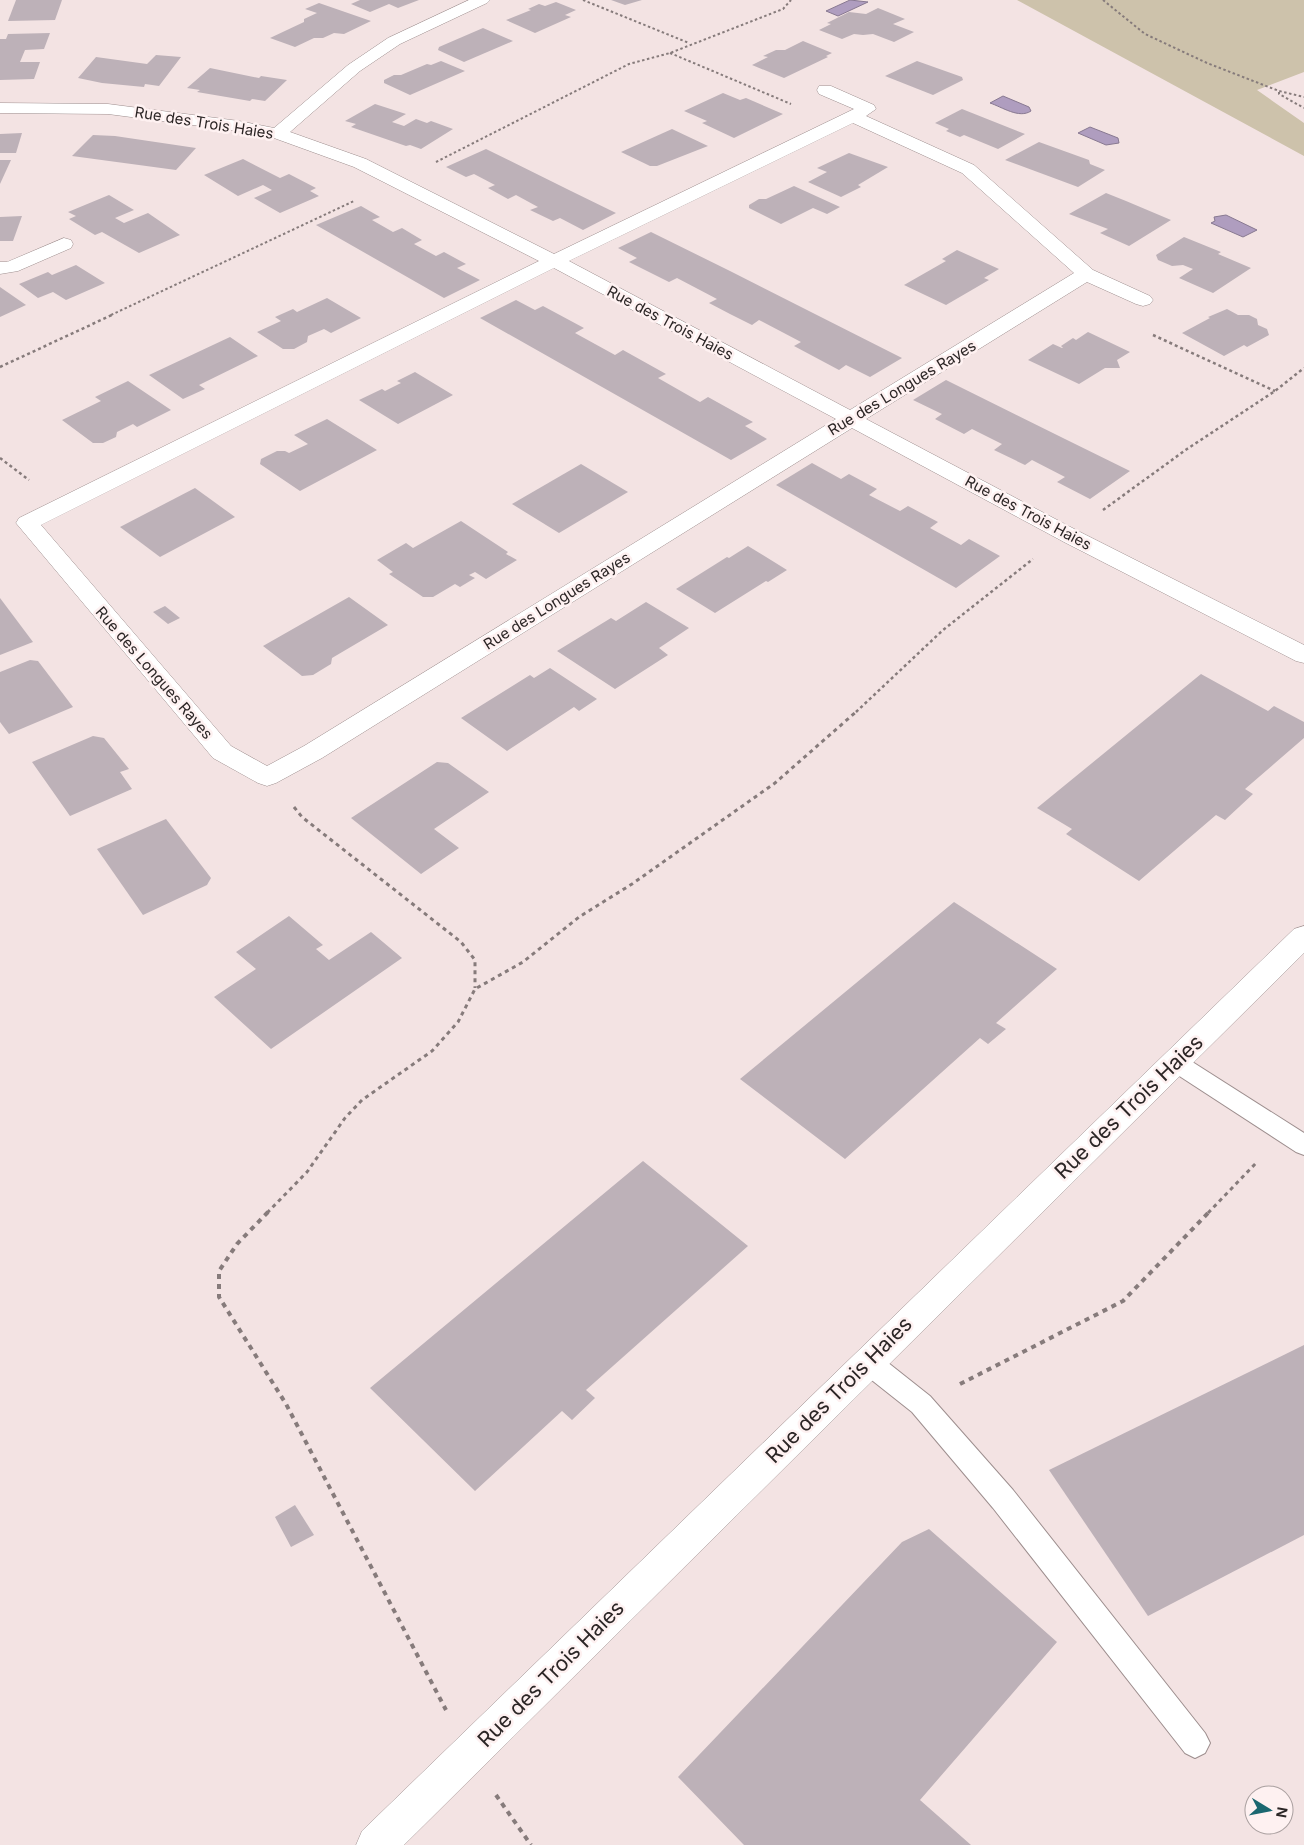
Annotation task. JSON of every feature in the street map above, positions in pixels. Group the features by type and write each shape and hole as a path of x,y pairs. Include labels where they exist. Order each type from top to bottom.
{"street":[{"path":"278,134 354,68 394,41 482,0"},
{"name":"Rue des Longues Rayes","path":"825,90 868,109 27,523 222,752 267,777 312,752 1086,274"},
{"name":"Rue des Trois Haies","path":"0,108 108,109 172,116 278,134 360,163 554,262 1072,537 1304,655"},
{"path":"844,120 968,169 1086,274 1143,300"},
{"path":"0,268 11,267 64,244"},
{"name":"Rue des Trois Haies","path":"376,1845 1304,936"}],"lane":[{"path":"1175,1062 1304,1146"},
{"path":"868,1362 921,1404 1003,1499 1195,1743"}],"path":[{"path":"583,0 690,44"},
{"path":"1103,0 1145,34 1207,63 1278,91 1304,97"},
{"path":"670,53 844,120"},
{"path":"1278,91 1279,94 1304,108"},
{"path":"1150,333 1275,391"},
{"path":"474,989 523,962 579,916 632,884 775,783 943,630 1043,551 1072,537 1092,518 1187,449 1275,391 1304,368"},
{"path":"267,777 302,817 461,942 475,960 474,989 458,1022 432,1051 362,1100 345,1118 307,1172 237,1244 220,1271 219,1297 286,1404 469,1755 531,1845"},
{"path":"921,1404 1123,1301 1284,1133"}],"shaded area":[{"path":"850,0 868,2 838,16 826,11"},
{"path":"1017,0 1304,0 1304,72 1257,90 1304,123 1304,156"},
{"path":"1003,96 1029,107 1031,111 1021,114 990,103"},
{"path":"1090,127 1118,138 1119,143 1106,145 1078,133"},
{"path":"1226,215 1257,230 1243,237 1211,223 1215,221 1214,217"}],"building":[{"path":"16,0 62,0 55,20 8,21"},
{"path":"360,0 419,0 398,8 389,4 370,12 351,4"},
{"path":"611,0 642,0 625,5"},
{"path":"556,2 576,10 565,15 571,17 535,33 506,20 531,10 528,9 539,4 545,6"},
{"path":"319,3 371,21 344,34 334,33 323,38 314,38 295,47 270,38 304,22 304,19 317,13 305,9"},
{"path":"878,8 905,19 893,24 914,32 894,42 873,34 854,34 842,39 819,30 831,24 827,23 849,12 866,14"},
{"path":"483,28 513,41 464,62 438,50 439,47"},
{"path":"50,33 44,49 25,50 20,62 40,62 34,79 0,80 0,39 6,39 8,34"},
{"path":"803,41 832,53 826,56 828,57 784,78 752,65 768,57 763,56 776,50 785,50"},
{"path":"156,55 181,57 159,86 145,84 144,87 102,83 78,78 96,57 147,64"},
{"path":"441,61 465,71 410,95 384,83 384,80 394,75 401,75 427,64 431,65"},
{"path":"917,61 962,77 963,80 933,95 885,76"},
{"path":"210,68 259,78 261,76 287,80 265,101 252,99 250,101 197,92 200,90 187,88"},
{"path":"723,93 740,100 746,98 783,114 734,138 702,123 707,121 684,111"},
{"path":"375,104 406,114 392,122 404,126 416,119 427,123 431,121 453,129 421,149 410,145 406,146 351,127 356,124 345,121"},
{"path":"962,109 1025,134 998,149 964,135 960,137 946,131 949,129 935,123"},
{"path":"672,129 708,146 657,166 650,166 621,152"},
{"path":"22,133 16,153 0,153 0,134"},
{"path":"93,135 115,136 196,148 176,170 72,156"},
{"path":"1039,142 1089,160 1090,164 1105,170 1078,187 1005,160"},
{"path":"486,149 616,213 583,230 560,218 553,221 530,210 538,207 516,195 508,199 488,188 495,185 474,174 466,177 446,167"},
{"path":"849,153 888,167 858,185 861,187 841,197 808,182 827,172 817,168"},
{"path":"243,159 280,178 289,174 316,188 310,191 319,196 280,213 254,198 272,190 263,185 238,196 204,175"},
{"path":"0,160 11,160 0,184"},
{"path":"794,186 840,207 827,214 813,208 781,224 749,208 749,205 759,199 766,199"},
{"path":"1106,193 1171,220 1129,246 1100,233 1108,229 1069,214"},
{"path":"109,195 134,210 115,218 124,223 148,213 180,235 139,253 102,232 95,235 69,219 76,216 68,212"},
{"path":"361,206 380,217 372,220 393,232 402,228 422,240 414,244 436,256 444,252 466,264 457,268 480,280 444,298 316,225"},
{"path":"22,216 13,241 0,241 0,217"},
{"path":"651,232 902,358 870,377 846,365 839,370 794,346 801,342 759,320 752,325 709,303 717,299 677,278 669,282 629,262 637,258 618,248"},
{"path":"1184,237 1221,252 1218,254 1251,268 1213,293 1179,278 1193,269 1183,265 1172,266 1158,260 1156,255"},
{"path":"957,250 999,269 984,278 989,280 946,305 904,285 946,261 942,259"},
{"path":"76,265 105,283 66,300 53,292 38,298 19,284 48,272 52,275"},
{"path":"0,287 26,305 0,317"},
{"path":"327,298 361,318 331,333 324,329 308,336 307,342 294,349 283,349 257,332 281,321 275,317 293,309 297,312"},
{"path":"516,300 535,310 543,306 584,328 575,333 615,355 623,350 666,374 658,378 700,402 708,397 753,422 745,426 767,439 731,460 480,318"},
{"path":"1227,309 1238,315 1249,315 1257,319 1258,325 1267,329 1269,335 1247,347 1244,345 1224,356 1182,333 1210,318 1208,317"},
{"path":"1088,332 1130,352 1117,360 1120,368 1105,368 1079,384 1028,360 1053,344 1063,348 1061,346 1073,338 1076,340"},
{"path":"230,337 258,356 199,385 205,389 183,399 149,375"},
{"path":"415,372 453,395 398,424 359,400 382,389 385,391 401,383 397,381"},
{"path":"946,380 1130,471 1090,499 1057,482 1065,477 1032,460 1025,465 994,450 1002,444 972,429 964,434 935,419 942,414 913,400"},
{"path":"128,381 171,410 137,427 133,424 117,432 116,437 103,443 93,443 62,420 101,401 95,397"},
{"path":"327,419 377,450 300,491 260,464 261,459 277,451 289,453 308,444 294,435"},
{"path":"812,463 841,479 849,474 877,489 869,495 900,511 908,506 938,522 930,528 961,545 969,539 1000,556 956,588 776,485"},
{"path":"581,464 628,492 559,533 512,504"},
{"path":"195,488 235,517 160,557 120,527"},
{"path":"461,521 517,560 486,579 475,572 469,575 475,578 460,587 455,584 433,597 423,597 389,574 393,572 377,560 406,543 413,548"},
{"path":"748,546 787,570 715,613 676,589 727,557 729,558"},
{"path":"349,597 388,625 332,658 331,664 313,675 302,676 263,646"},
{"path":"0,598 33,642 0,655"},
{"path":"646,602 689,628 659,648 668,655 615,689 557,651 611,618 616,621"},
{"path":"165,606 180,618 168,624 153,612"},
{"path":"30,660 38,661 73,707 9,734 0,722 0,672"},
{"path":"550,668 597,699 579,711 574,707 507,751 461,718 530,675 534,678"},
{"path":"1201,674 1268,711 1274,706 1304,722 1304,738 1245,789 1253,794 1225,820 1216,815 1139,881 1066,834 1072,829 1037,808"},
{"path":"93,736 104,738 129,769 120,772 132,789 70,816 32,762"},
{"path":"437,762 448,763 489,792 434,829 459,848 421,874 351,818"},
{"path":"166,819 211,878 207,885 143,915 97,849"},
{"path":"954,902 1057,969 996,1023 1006,1029 988,1044 980,1038 845,1159 740,1079"},
{"path":"289,916 323,945 316,949 329,960 371,932 402,958 271,1049 214,997 256,969 236,952"},
{"path":"643,1161 748,1246 586,1390 595,1398 572,1420 562,1411 475,1491 370,1388"},
{"path":"1304,1345 1304,1535 1148,1616 1049,1470"},
{"path":"295,1505 314,1535 291,1547 275,1517"},
{"path":"929,1529 1057,1642 920,1800 971,1845 744,1845 678,1777 902,1542"}]}
